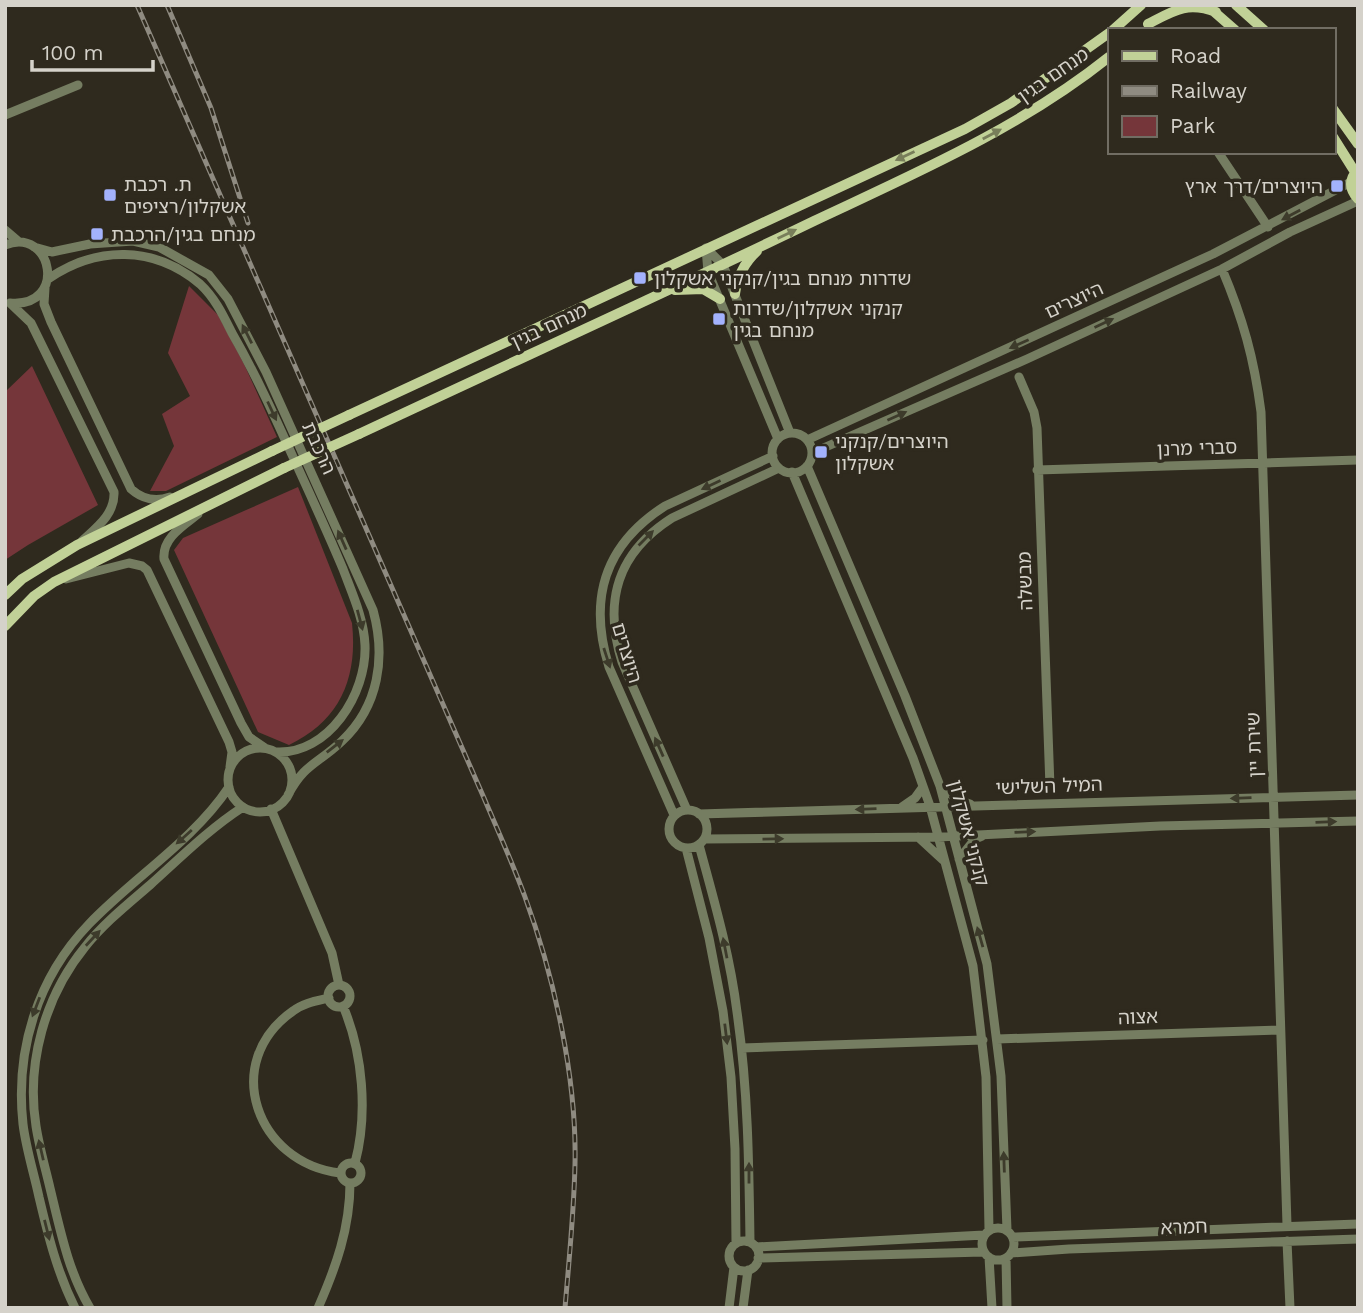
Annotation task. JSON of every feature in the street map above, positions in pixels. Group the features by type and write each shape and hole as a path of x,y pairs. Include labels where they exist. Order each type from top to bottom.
{"main road":[{"name":"מנחם בגין","path":"1115,28 1139,5"},
{"path":"1144,27 1168,5"},
{"path":"1236,5 1262,28"},
{"path":"1144,27 1184,8 1195,6 1211,9 1233,28"},
{"name":"מנחם בגין","path":"5,595 22,579 77,545 965,128 1021,96 1108,33"},
{"name":"מנחם בגין","path":"5,626 34,596 54,582 284,468 762,247 954,154 1018,121 1073,86 1108,58"},
{"path":"1335,112 1358,144"},
{"path":"1335,140 1355,174 1353,192 1358,200"},
{"path":"735,294 736,282 742,270 750,257 762,247"},
{"path":"659,294 703,289 720,299"}],"street":[{"path":"5,115 78,85"},
{"path":"1219,154 1268,227"},
{"name":"היוצרים","path":"807,440 1066,323 1268,227 1355,174"},
{"name":"היוצרים","path":"812,453 1002,371 1222,269 1290,232 1358,200"},
{"path":"5,230 19,242"},
{"path":"5,245 19,242"},
{"name":"הרכבת","path":"19,242 52,252 83,245 133,242 159,247 182,258 209,275 228,299 266,372 373,610 381,656 375,685 353,729 340,744 299,775 288,795"},
{"path":"34,247 46,261 44,304 51,322 131,489 148,499 162,500 202,485"},
{"path":"706,248 723,264 790,433"},
{"path":"706,248 708,271 778,439"},
{"name":"הרכבת","path":"8,302 30,301 71,264 99,255 138,256 160,261 190,278 213,299 254,372 341,564 362,622 365,647 356,689 344,715 330,730 304,748 276,752"},
{"name":"שירת יין","path":"1222,269 1252,353 1261,412 1287,1226"},
{"path":"8,302 31,323 114,492 108,516 77,545"},
{"path":"1002,371 1020,377 1027,359"},
{"name":"מבשלה","path":"1020,377 1036,420 1050,787"},
{"path":"790,433 803,436 807,440 812,453 807,467 792,472 779,468 773,456 774,445 778,439 790,433"},
{"name":"היוצרים","path":"674,816 602,643 599,620 601,595 609,569 620,549 634,530 650,516 665,506 773,456"},
{"name":"סברי מרנן","path":"1037,470 1358,460"},
{"name":"קנקני אשקלון","path":"807,467 905,696 946,808 987,964 1001,1076 1010,1233"},
{"name":"היוצרים","path":"687,810 622,662 615,640 615,598 631,556 643,539 658,527 671,518 779,468"},
{"name":"קנקני אשקלון","path":"792,472 883,683 930,806 973,966 986,1077 987,1233"},
{"path":"54,582 129,563 147,570 229,742 232,752 228,776 234,798 243,807 254,811 271,809 283,802 288,795 292,776 284,758 249,737 164,559 163,549 168,540 206,507"},
{"path":"230,767 244,751 265,748"},
{"path":"940,786 958,800 975,806"},
{"path":"75,1308 53,1255 23,1128 21,1079 31,1021 56,965 74,940 106,907 209,815 229,787"},
{"path":"900,808 915,799 923,787"},
{"path":"1037,803 1050,787 1062,802"},
{"name":"המיל השלישי","path":"699,814 1358,794"},
{"path":"90,1308 65,1251 36,1126 34,1079 43,1026 67,971 85,947 220,822 243,807"},
{"path":"271,809 332,953 339,985 349,992 349,1000 343,1006 335,1006 329,998 331,988 339,985"},
{"path":"734,1267 748,1270 758,1258 753,1244 749,1148 737,1009 702,842 707,823 699,814 687,810 674,816 669,825 670,838 676,845 686,848 702,842 938,837 1358,821"},
{"path":"959,859 975,839 985,834"},
{"path":"918,837 946,863"},
{"path":"686,848 709,938 723,1012 731,1077 736,1242 728,1255 734,1267 729,1308"},
{"path":"329,998 295,1009 272,1030 258,1055 253,1084 259,1114 279,1145 318,1169 340,1173"},
{"path":"343,1006 353,1032 360,1082 360,1134 355,1163 360,1169 360,1177 351,1183"},
{"name":"אצוה","path":"997,1040 1280,1030"},
{"path":"742,1048 983,1040"},
{"path":"340,1173 346,1163 355,1163"},
{"path":"340,1173 343,1180 351,1183"},
{"path":"318,1308 333,1275 345,1233 350,1213 351,1183"},
{"name":"חמרא","path":"1010,1233 1358,1224"},
{"path":"736,1242 753,1244 987,1233 998,1228 1010,1233 1014,1245 1009,1256 1007,1308"},
{"path":"987,1233 981,1243 986,1255 992,1308"},
{"name":"חמרא","path":"1009,1256 1069,1249 1358,1239"},
{"path":"1287,1241 1290,1308"},
{"path":"758,1258 986,1255 997,1260 1009,1256"},
{"path":"743,1308 748,1270"}],"green space":[{"path":"189,286 218,315 277,437 166,491 150,491 174,446 162,414 190,396 168,353"},
{"path":"32,366 98,505 5,560 5,392"},
{"path":"298,487 352,623 353,643 352,662 342,696 321,724 289,745 258,732 174,550 183,538"}],"railway":[{"path":"137,5 516,872 536,928 562,1028 575,1131 565,1308"},
{"path":"167,5 211,108 248,223"}],"place":[{"name":"היוצרים/דרך ארץ","path":"1337,186"},
{"name":"ת. רכבת אשקלון/רציפים","path":"110,195"},
{"name":"מנחם בגין/הרכבת","path":"97,234"},
{"name":"שדרות מנחם בגין/קנקני אשקלון","path":"640,278"},
{"name":"קנקני אשקלון/שדרות מנחם בגין","path":"719,319"},
{"name":"היוצרים/קנקני אשקלון","path":"821,452"}]}
